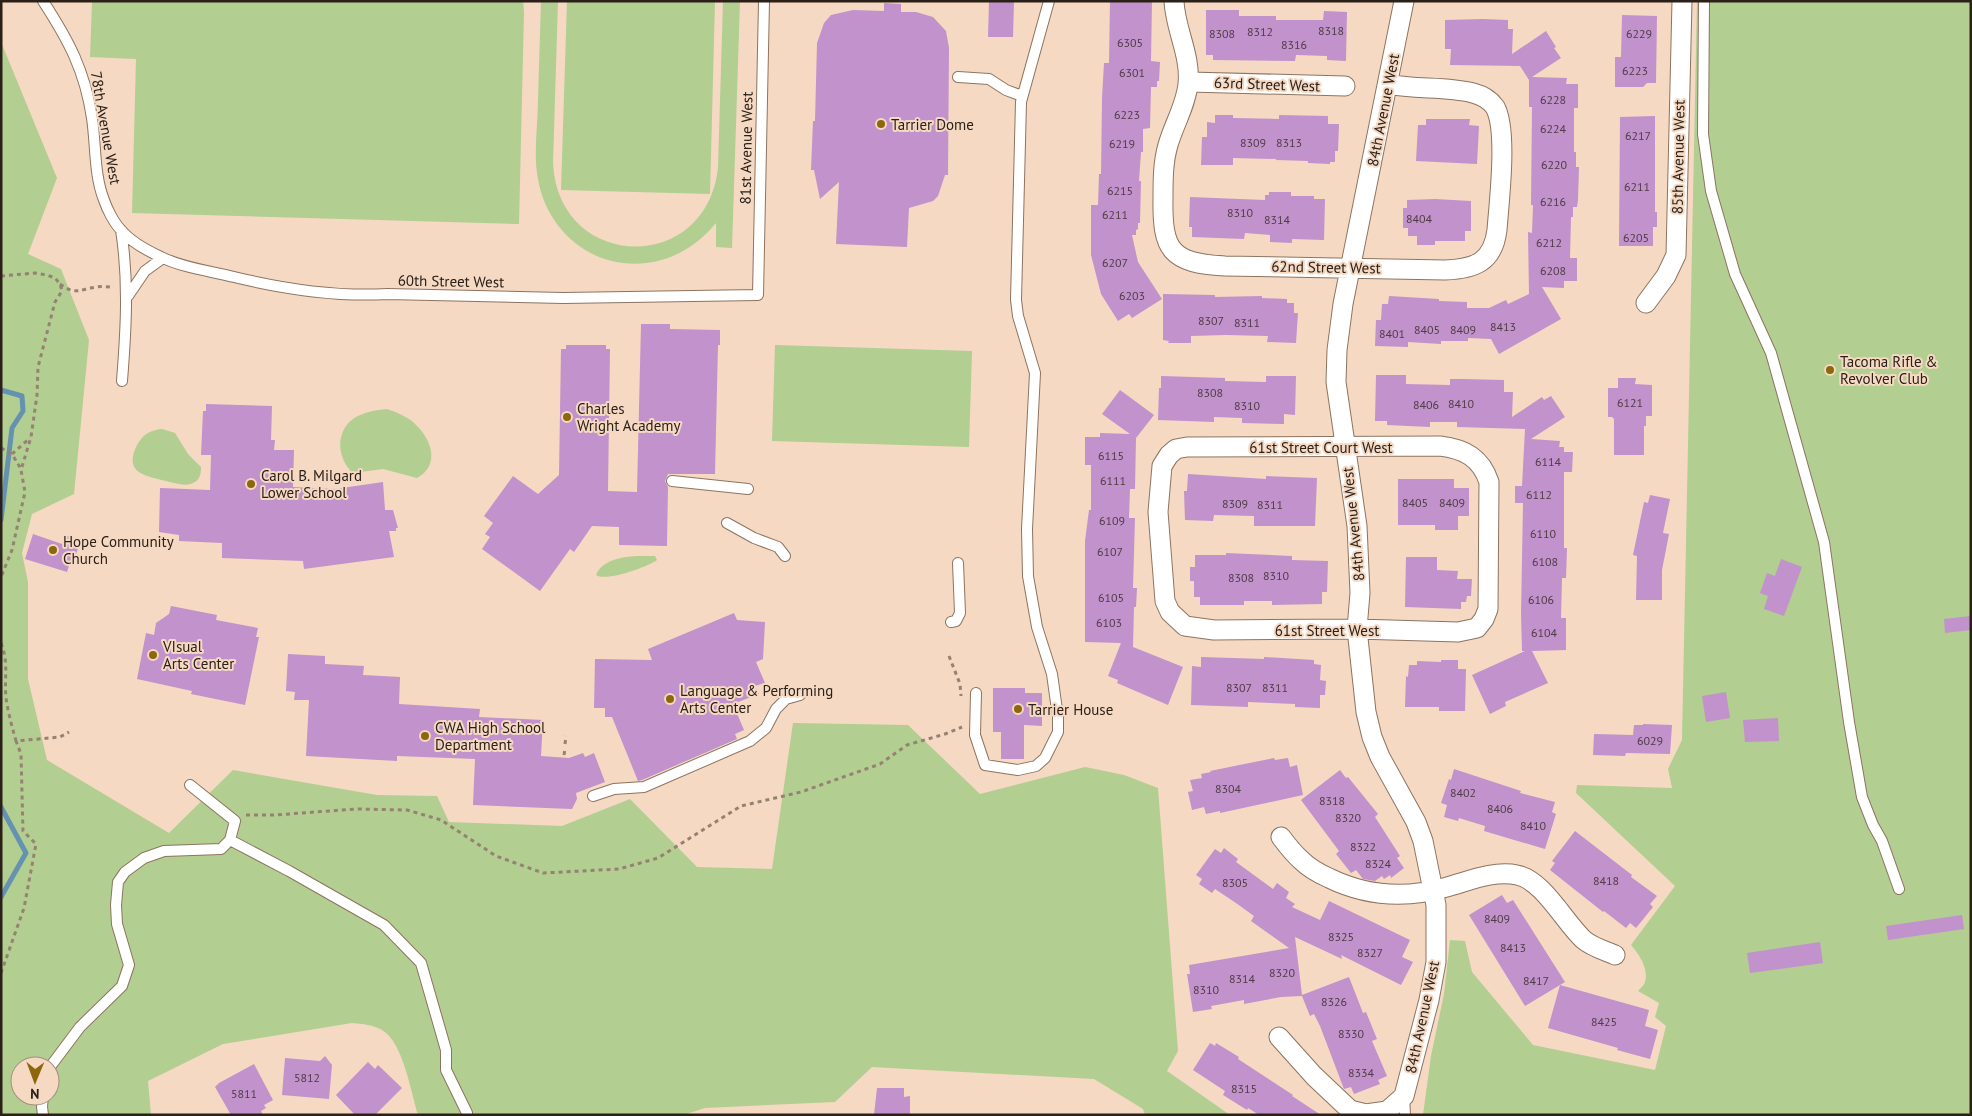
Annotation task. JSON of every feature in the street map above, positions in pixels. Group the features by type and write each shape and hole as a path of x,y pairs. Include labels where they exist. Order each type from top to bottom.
{"street":[{"path":"1174,1 1187,62 1189,82"},
{"name":"84th Avenue West","path":"1404,1 1343,304 1336,364 1338,402 1357,526 1360,592 1357,629 1366,712 1372,737 1380,757 1416,822 1423,841 1436,905 1436,962 1429,1000 1404,1096"},
{"name":"85th Avenue West","path":"1646,303 1666,276 1676,255 1682,1"},
{"name":"63rd Street West","path":"1189,82 1345,86"},
{"name":"62nd Street West","path":"1189,82 1164,162 1162,221 1166,241 1182,257 1198,263 1225,266 1453,270 1476,265 1490,254 1496,240 1501,149 1498,117 1493,104 1475,93 1421,89 1388,84"},
{"name":"61st Street Court West","path":"1178,621 1170,612 1165,601 1158,512 1162,466 1169,455 1176,449 1187,447 1440,446 1461,450 1473,458 1481,464 1489,482 1488,609 1484,619 1477,628"},
{"name":"61st Street West","path":"1178,621 1185,626 1214,630 1357,629 1458,632 1477,628"},
{"path":"1281,837 1301,861 1319,874 1343,885 1380,895 1407,895 1434,891 1496,875 1519,875 1536,886 1586,941 1615,955"},
{"path":"1279,1037 1314,1076 1350,1110 1366,1114 1387,1112 1404,1096"}],"lane":[{"name":"78th Avenue West","path":"43,1 76,58 85,82 104,202 121,230 149,251"},
{"name":"81st Avenue West","path":"758,295 764,1"},
{"path":"976,693 975,735 984,765 1018,770 1036,766 1046,758 1058,732 1058,717 1052,674 1037,628 1028,576 1027,529 1035,373 1018,316 1016,300 1022,96 1049,1"},
{"path":"1704,1 1704,134 1710,192 1735,274 1771,353 1824,542 1848,717 1862,797 1873,825 1882,841 1899,889"},
{"path":"958,77 989,79 1006,90 1022,96"},
{"path":"121,230 127,292 127,327 122,381"},
{"name":"60th Street West","path":"149,251 163,258 250,281 305,291 361,296 387,294 587,298 758,295"},
{"path":"127,292 145,271 163,258"},
{"path":"672,481 748,489"},
{"path":"727,523 754,538 778,547 785,556"},
{"path":"951,622 956,621 960,613 958,563"},
{"path":"593,796 614,789 644,787 750,741 766,728 776,709 786,699 800,695"},
{"path":"58,1056 80,1027 122,986 129,965 117,924 118,882 126,872 144,858 164,851 188,849 206,851 221,848 230,840 235,821 190,785"},
{"path":"230,840 384,925 421,963 446,1050 446,1070 468,1113"},
{"path":"1404,1096 1405,1115"}],"path":[{"path":"1,276 41,274 55,278 66,288 81,292 96,287 127,292"},
{"path":"21,470 30,438 37,395 38,368 55,302 62,291 60,284"},
{"path":"12,454 30,438"},
{"path":"1,448 12,454 21,470 25,492 12,550 1,577"},
{"path":"1,643 5,654 7,670 6,698 21,754 23,831 36,844 24,908 1,973"},
{"path":"948,656 960,684 962,704"},
{"path":"228,815 275,815 356,809 407,810 441,820 496,856 543,873 619,868 658,858 741,806 801,792 880,764 907,745 962,727 962,718"},
{"path":"16,741 60,737 69,732"},
{"path":"565,744 566,736"},
{"path":"564,749 564,755"}],"green space":[{"path":"92,1 523,1 519,224 132,213 136,59 90,57"},
{"path":"541,1 558,1 553,163 561,199 579,225 604,241 633,247 662,242 688,228 708,203 718,168 723,1 740,1 732,248 716,247 716,223 697,242 674,255 650,263 623,263 607,260 592,254 579,246 556,223 542,195 537,169"},
{"path":"567,1 715,1 710,194 561,190"},
{"name":"Tacoma Rifle & Revolver Club","path":"1697,1 1971,1 1971,1115 1423,1115 1431,1056 1444,994 1450,940 1465,941 1472,972 1533,1045 1655,1070 1666,1026 1655,1017 1659,1003 1638,991 1645,982 1646,972 1640,957 1631,945 1675,886 1576,793 1577,785 1672,788 1668,769 1682,740"},
{"path":"1,42 57,178 28,254 61,269 89,340 74,494 32,514 22,553 28,582 28,679 47,760 169,833 233,770 377,795 437,796 449,822 562,826 630,799 697,867 772,869 793,723 908,725 980,794 1085,767 1124,775 1158,788 1178,1051 1167,1071 1230,1115 1145,1115 1143,1109 1094,1079 872,1067 835,1102 705,1108 683,1115 418,1115 405,1068 396,1045 382,1030 364,1024 352,1023 223,1044 148,1081 151,1115 1,1115"},
{"path":"775,345 972,351 969,447 772,441"},
{"path":"387,409 410,420 427,439 430,446 431,460 429,467 417,478 383,469 353,473 344,460 340,446 343,431 347,424 361,415"},
{"path":"162,429 175,433 188,454 201,467 200,476 195,482 187,485 176,484 144,475 134,467 133,454 139,441 148,433"},
{"path":"637,556 655,556 657,560 636,570 609,577 596,575 603,566 613,560"}],"building":[{"path":"989,1 1014,1 1013,37 988,37"},
{"path":"1110,1 1152,1 1151,61 1160,62 1157,87 1151,87 1150,128 1143,129 1143,152 1141,152 1139,181 1141,181 1140,223 1138,223 1136,235 1132,235 1138,262 1162,299 1132,318 1129,314 1118,321 1101,294 1091,255 1091,205 1098,205 1099,174 1101,174 1102,98 1104,63 1109,63"},
{"name":"Tarrier Dome","path":"884,3 901,4 901,12 916,12 933,17 946,31 949,48 948,175 945,175 938,196 933,201 909,208 907,247 836,244 839,182 820,199 814,170 811,170 813,121 815,121 817,43 824,23 831,15 853,10 884,11"},
{"path":"1206,10 1239,10 1239,16 1276,16 1276,20 1323,20 1324,11 1347,12 1346,61 1327,60 1327,56 1296,55 1295,61 1213,60 1213,55 1206,55"},
{"path":"1622,15 1657,16 1656,83 1647,83 1643,87 1615,87 1615,57 1621,57"},
{"path":"1445,20 1508,20 1508,29 1513,29 1512,54 1546,31 1561,58 1532,77 1567,78 1566,84 1578,84 1578,108 1574,108 1574,152 1576,152 1576,167 1579,167 1578,200 1577,207 1573,207 1573,217 1571,217 1570,258 1577,258 1577,281 1564,281 1564,288 1542,287 1561,319 1499,354 1491,339 1468,338 1468,341 1441,341 1441,344 1408,342 1408,347 1375,346 1376,320 1381,320 1382,304 1388,304 1389,296 1467,302 1467,308 1489,308 1506,300 1508,304 1529,294 1528,232 1532,233 1533,205 1531,205 1532,107 1529,107 1529,80 1520,66 1450,65 1451,49 1445,49"},
{"path":"1215,115 1233,115 1233,118 1279,119 1279,115 1328,116 1328,124 1339,124 1338,151 1335,151 1335,162 1330,162 1330,164 1276,159 1233,158 1233,165 1201,165 1202,137 1207,137 1207,122 1215,123"},
{"path":"1655,116 1655,212 1657,212 1657,227 1653,227 1653,246 1619,246 1620,117"},
{"path":"1426,119 1470,119 1469,125 1479,126 1477,164 1416,161 1418,125 1426,125"},
{"path":"1269,192 1291,192 1291,196 1314,196 1314,199 1325,199 1324,240 1292,239 1292,243 1270,242 1270,235 1245,233 1244,239 1192,237 1192,227 1189,227 1190,197 1265,200 1265,195 1269,195"},
{"path":"1407,200 1471,201 1471,231 1465,231 1465,241 1435,241 1435,245 1417,245 1417,236 1408,236 1408,228 1403,228 1403,208 1407,208"},
{"path":"1163,294 1215,295 1215,297 1262,296 1262,298 1287,299 1287,303 1294,303 1294,313 1298,313 1296,343 1267,342 1268,336 1226,335 1191,336 1191,343 1168,343 1169,341 1163,340"},
{"path":"641,324 670,324 670,329 720,330 715,474 668,474 665,481 668,487 667,546 619,545 619,527 592,526 574,552 570,549 540,591 482,549 490,537 485,534 493,523 484,516 513,476 538,494 559,475 561,349 566,349 566,345 606,345 606,349 610,349 608,491 637,492"},
{"path":"1376,375 1406,375 1406,384 1450,385 1450,379 1504,380 1504,392 1513,392 1512,417 1542,397 1544,400 1551,396 1565,417 1531,439 1560,441 1559,447 1564,447 1564,452 1573,452 1572,472 1564,472 1564,548 1567,548 1566,578 1562,578 1561,618 1566,618 1566,650 1532,651 1548,683 1505,702 1506,706 1490,714 1472,675 1525,651 1522,651 1521,614 1523,503 1515,503 1515,486 1522,486 1525,429 1457,427 1457,422 1430,422 1430,427 1387,425 1387,421 1375,421"},
{"path":"1161,376 1225,378 1225,381 1266,382 1266,376 1296,376 1295,415 1284,414 1284,424 1242,423 1242,418 1214,417 1214,422 1158,420"},
{"path":"1618,378 1636,378 1635,384 1652,385 1652,416 1646,416 1644,455 1614,455 1614,419 1608,417 1608,388 1618,388"},
{"path":"1120,390 1154,415 1136,438 1135,489 1130,489 1129,518 1135,518 1133,588 1137,588 1136,607 1134,607 1133,647 1183,667 1168,705 1117,683 1118,680 1108,676 1121,643 1085,642 1085,541 1089,510 1091,510 1091,465 1085,465 1085,437 1100,437 1100,433 1130,434 1102,414"},
{"name":"Carol B. Milgard Lower School","path":"206,404 272,406 271,440 275,440 274,450 294,450 293,487 335,489 383,482 385,510 393,510 398,528 396,528 396,531 389,531 394,557 304,569 303,561 222,558 222,543 179,541 179,535 159,532 160,488 210,490 211,455 201,455 203,411 206,411"},
{"path":"1188,474 1266,479 1266,476 1317,478 1315,526 1254,526 1254,516 1214,515 1213,521 1185,520 1184,491 1187,491"},
{"path":"1398,479 1454,479 1454,488 1469,488 1469,516 1458,516 1458,530 1435,530 1435,525 1398,525"},
{"path":"1650,495 1670,499 1663,533 1669,534 1662,570 1662,600 1636,600 1637,556 1633,555 1644,502 1648,503"},
{"name":"Hope Community Church","path":"33,534 62,544 65,535 81,540 75,557 72,556 67,572 25,559"},
{"path":"1226,553 1292,556 1292,560 1328,561 1327,592 1322,592 1322,604 1272,605 1272,601 1244,601 1244,605 1200,605 1200,597 1194,597 1194,581 1190,581 1190,567 1195,567 1195,555 1226,555"},
{"path":"1406,557 1437,557 1437,570 1458,571 1457,579 1472,579 1471,596 1467,596 1466,602 1461,602 1461,609 1405,607"},
{"path":"1781,559 1802,567 1784,616 1764,609 1768,596 1760,593 1767,573 1775,576"},
{"name":"VIsual Arts Center","path":"171,606 217,615 216,620 258,628 256,637 259,637 245,705 191,694 192,691 137,679 146,633 154,635 156,623 169,614"},
{"name":"Language & Performing Arts Center","path":"734,613 737,620 765,622 763,659 756,662 765,683 755,686 759,694 733,704 744,730 735,734 737,739 638,781 612,717 605,717 605,708 594,708 595,659 652,660 648,649"},
{"path":"1971,616 1971,630 1945,633 1944,619"},
{"name":"CWA High School Department","path":"288,654 325,656 325,664 364,666 363,675 400,677 399,704 480,709 479,717 543,720 541,756 569,758 583,753 585,757 594,753 605,782 576,793 577,799 572,809 473,805 475,759 397,756 397,761 306,756 309,700 294,700 295,692 286,691"},
{"path":"1201,657 1264,659 1264,657 1314,660 1314,664 1321,665 1320,680 1326,681 1325,695 1320,695 1320,708 1295,707 1295,704 1248,702 1248,707 1191,705 1192,666 1201,667"},
{"path":"1441,660 1458,660 1458,669 1466,669 1465,711 1439,711 1439,707 1405,707 1406,676 1408,677 1409,665 1417,665 1417,661 1441,662"},
{"name":"Tarrier House","path":"993,688 1025,688 1025,693 1042,693 1042,726 1024,725 1024,759 1001,759 1001,732 993,732"},
{"path":"1726,692 1730,718 1706,722 1702,696"},
{"path":"1778,718 1779,741 1745,742 1743,720"},
{"path":"1634,725 1672,725 1670,754 1626,753 1625,756 1593,755 1594,734 1633,735"},
{"path":"1274,758 1275,760 1288,758 1290,767 1297,765 1303,795 1220,813 1220,811 1206,814 1204,807 1192,810 1188,792 1193,791 1190,780 1202,778 1201,774 1210,771"},
{"path":"1454,769 1521,791 1520,793 1555,802 1552,812 1556,814 1545,849 1484,831 1485,826 1459,818 1458,821 1444,817 1447,805 1441,803"},
{"path":"1340,770 1378,814 1375,817 1400,856 1397,858 1404,868 1391,878 1390,875 1384,879 1382,876 1375,881 1363,879 1356,870 1351,873 1336,854 1339,851 1301,800"},
{"path":"1575,831 1657,896 1650,904 1653,907 1636,928 1630,923 1626,928 1550,870 1555,863 1552,861"},
{"path":"1224,848 1238,859 1236,862 1273,889 1277,883 1289,892 1286,898 1295,904 1292,907 1320,920 1329,901 1410,940 1402,957 1413,962 1401,985 1341,955 1342,959 1295,937 1302,995 1349,977 1363,1013 1366,1012 1377,1039 1372,1041 1387,1076 1378,1080 1380,1084 1354,1094 1351,1087 1344,1089 1320,1026 1314,1014 1310,1016 1302,996 1281,997 1244,1004 1244,1000 1211,1006 1212,1009 1193,1012 1187,974 1190,974 1189,965 1289,948 1251,921 1254,916 1236,903 1215,889 1212,893 1199,884 1202,879 1196,875 1215,849 1221,853"},
{"path":"1502,895 1507,903 1513,900 1565,982 1525,1006 1469,915"},
{"path":"1962,915 1964,929 1888,940 1886,926"},
{"path":"1820,942 1823,963 1750,973 1747,953"},
{"path":"1560,985 1649,1010 1645,1026 1658,1030 1650,1059 1548,1028"},
{"path":"1210,1043 1215,1046 1216,1043 1239,1057 1238,1059 1321,1115 1259,1115 1223,1095 1225,1091 1193,1070"},
{"path":"325,1056 332,1065 329,1099 282,1095 285,1058 320,1061"},
{"path":"368,1062 375,1069 378,1065 402,1088 375,1115 355,1115 336,1095"},
{"path":"254,1064 273,1100 264,1105 266,1108 261,1111 263,1115 231,1115 215,1087"},
{"path":"877,1088 904,1088 904,1097 910,1096 910,1115 874,1115"}],"waterway":[{"path":"1,390 22,396 23,411 12,428 1,520"},
{"path":"1,807 26,853 1,897"}],"place":[{"name":"Tarrier Dome","path":"881,124"},
{"name":"Tacoma Rifle & Revolver Club","path":"1830,370"},
{"name":"Charles Wright Academy","path":"567,417"},
{"name":"Carol B. Milgard Lower School","path":"251,484"},
{"name":"Hope Community Church","path":"53,550"},
{"name":"VIsual Arts Center","path":"153,655"},
{"name":"Language & Performing Arts Center","path":"670,699"},
{"name":"Tarrier House","path":"1018,709"},
{"name":"CWA High School Department","path":"425,736"}]}
